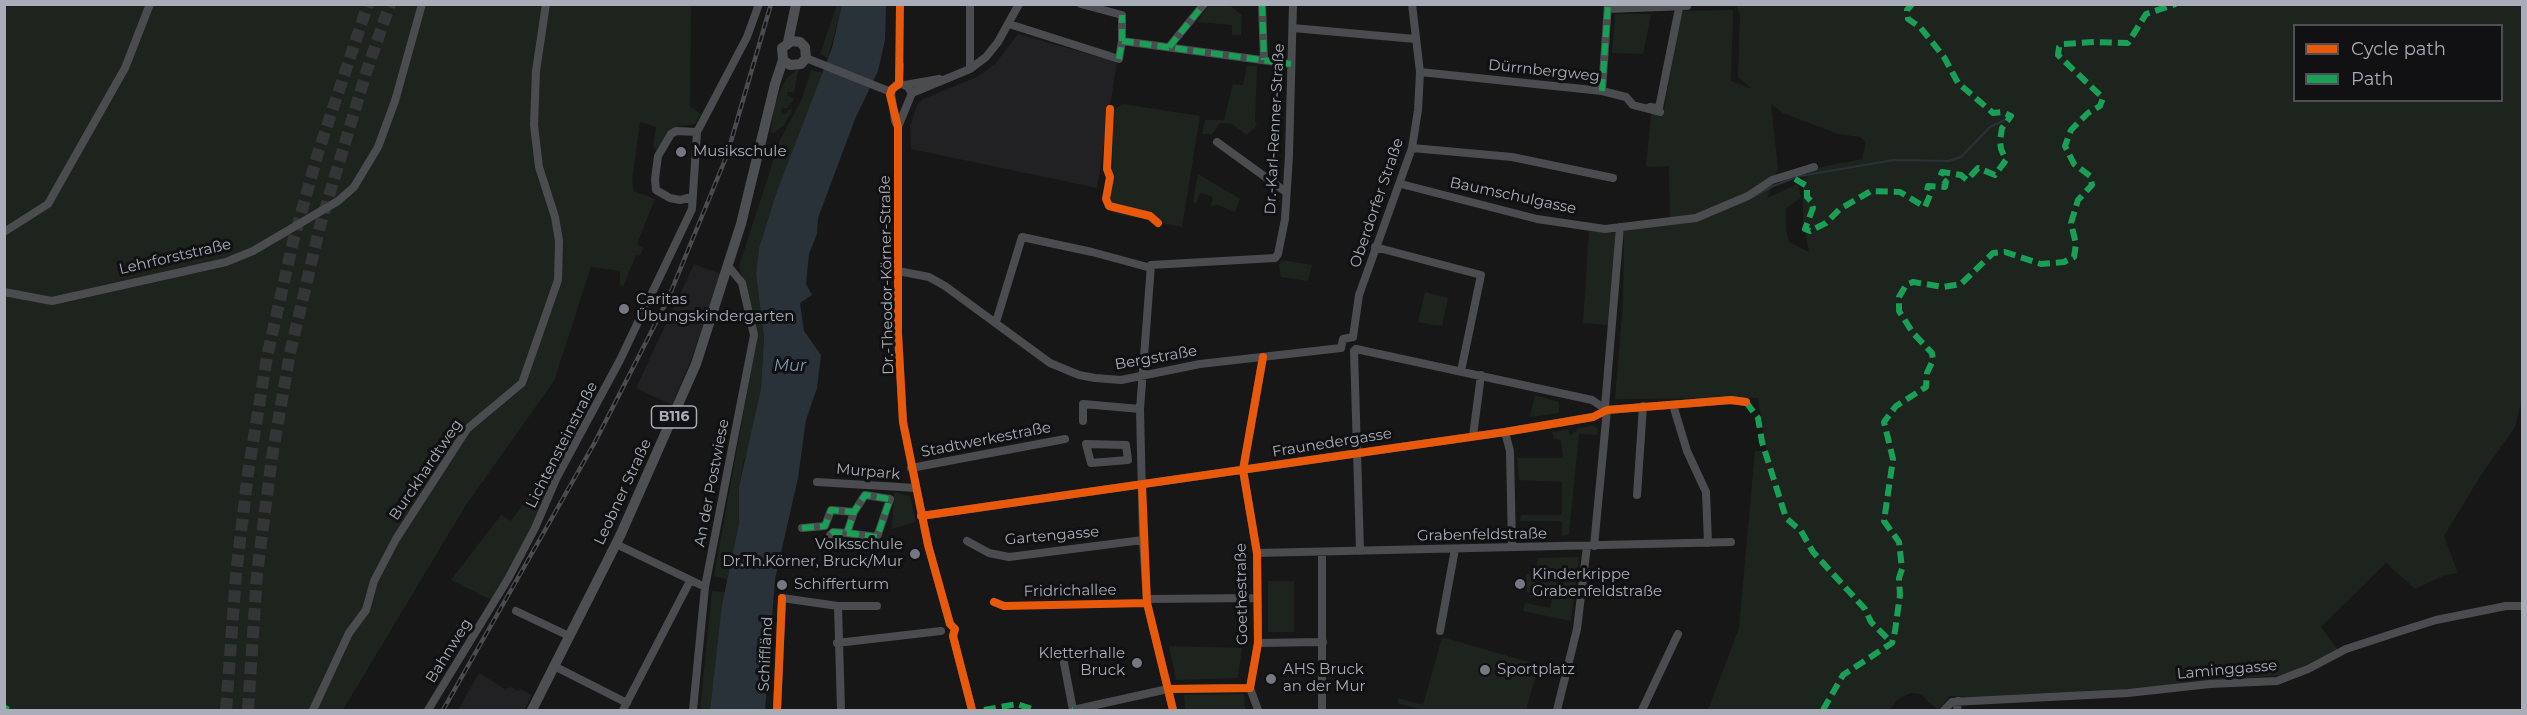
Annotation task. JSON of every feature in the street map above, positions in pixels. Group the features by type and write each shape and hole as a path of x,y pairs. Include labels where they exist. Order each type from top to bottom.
{"main road":[{"path":"792,22 811,60 794,66 783,60 781,52 788,42 792,22 796,4"},
{"path":"788,42 800,42"},
{"name":"B116","path":"770,105 783,60"},
{"name":"B116","path":"770,105 794,66"},
{"name":"Leobner Straße","path":"532,711 616,544 692,375 729,267 770,105"}],"street":[{"path":"4,232 48,204 125,68 150,4"},
{"name":"Lehrforststraße","path":"4,292 52,301 225,262 253,252 338,201 354,187 378,147 395,101 422,4"},
{"name":"Burckhardtweg","path":"313,711 350,633 366,610 374,581 396,539 466,429 522,383 558,280 559,241 555,217 539,167 534,125 536,71 546,4"},
{"path":"697,132 676,131 671,134 658,156 656,190 670,198 680,200 692,197 697,132 747,37 759,4"},
{"path":"970,4 970,69"},
{"path":"912,93 970,69 986,57 1009,24 1019,4"},
{"path":"1009,24 1119,59 1122,15 1081,4"},
{"path":"1169,47 1204,4"},
{"path":"1262,4 1264,60"},
{"name":"Dr.-Karl-Renner-Straße","path":"1151,267 1275,258 1278,254 1286,192 1293,4"},
{"name":"Oberdorfer Straße","path":"1353,337 1359,295 1375,247 1401,184 1412,148 1418,110 1420,72 1412,4"},
{"path":"1602,91 1608,7 1683,7 1659,108 1641,107"},
{"path":"1293,28 1415,39"},
{"path":"1122,41 1291,64"},
{"path":"811,60 889,91 893,102 905,104 910,100 912,93"},
{"path":"900,65 902,84 912,93"},
{"name":"Dürrnbergweg","path":"1420,72 1602,91 1626,97 1633,105 1660,112"},
{"path":"889,91 902,84 949,78"},
{"name":"Dr.-Theodor-Körner-Straße","path":"893,102 894,121 898,127"},
{"name":"Dr.-Theodor-Körner-Straße","path":"905,104 898,127 898,271 903,422 921,516 950,624"},
{"path":"1217,142 1240,156 1286,192"},
{"path":"1412,148 1512,157 1613,178"},
{"name":"Baumschulgasse","path":"1401,184 1537,219 1605,229 1696,218 1748,196 1772,180 1814,167"},
{"name":"Lichtensteinstraße","path":"493,605 535,528 557,477 615,369 692,209 692,197"},
{"path":"1557,711 1577,629 1591,546 1606,409 1620,227"},
{"path":"996,322 1022,237 1151,267 1140,409 1139,452 1143,484 1143,540 1147,599 1173,711"},
{"path":"1375,247 1481,275 1461,371"},
{"name":"An der Postwiese","path":"693,711 705,586 754,335 742,283 729,267"},
{"name":"Bergstraße","path":"898,271 929,277 996,322 1050,363 1079,375 1109,379 1143,377 1200,364 1341,348"},
{"path":"1360,551 1355,350 1357,344 1353,337 1343,339 1341,348 1346,353 1355,350 1481,375 1592,400 1606,409"},
{"name":"Goethestraße","path":"1258,711 1250,688 1258,644 1257,553 1243,470 1263,357"},
{"path":"1473,436 1481,375"},
{"name":"Fraunedergasse","path":"921,516 1505,432 1593,417 1606,409 1731,400 1746,402"},
{"path":"1083,421 1083,404 1140,409"},
{"path":"1673,405 1687,451 1706,492 1708,543"},
{"path":"1637,495 1643,406"},
{"path":"1505,432 1510,451 1512,547"},
{"name":"Stadtwerkestraße","path":"911,468 1065,439"},
{"path":"1086,444 1126,445 1127,453 1128,460 1091,463 1086,444"},
{"path":"1127,453 1139,452"},
{"name":"Murpark","path":"817,482 916,488"},
{"path":"890,499 892,488"},
{"name":"Murpark","path":"802,528 825,526 831,510 854,512 865,495 890,499 877,537 833,532 830,535"},
{"path":"847,533 854,512"},
{"name":"Gartengasse","path":"967,541 989,553 1009,557 1143,540"},
{"name":"Grabenfeldstraße","path":"1257,553 1731,542"},
{"path":"616,544 690,581 705,586"},
{"path":"1440,631 1455,549"},
{"path":"1322,552 1322,711"},
{"path":"554,666 625,707 690,581"},
{"name":"Schiffländ","path":"777,711 782,598 838,606"},
{"path":"1147,599 1257,598"},
{"name":"Bahnweg","path":"428,711 493,605"},
{"path":"841,711 837,643 838,606 877,606"},
{"name":"Laminggasse","path":"1958,706 2210,684 2277,681 2308,669 2346,649 2408,629 2506,606 2523,606"},
{"path":"516,611 569,636"},
{"path":"941,631 944,626 950,624 955,629 952,636 972,711"},
{"path":"837,643 941,631"},
{"path":"941,631 945,637 952,636"},
{"path":"1642,711 1678,634"},
{"path":"1258,644 1323,642"},
{"path":"1064,663 1073,710 1168,689 1250,688"},
{"path":"1944,711 1952,702 1958,706"}],"shaded area":[{"path":"4,5 691,5 690,106 701,114 695,124 676,127 656,150 653,148 656,127 640,122 632,181 634,191 655,199 637,244 643,248 640,256 636,255 623,287 620,285 620,271 591,267 554,381 466,505 343,710 5,710"},
{"path":"837,5 842,5 828,58 820,54"},
{"path":"1209,5 1229,5 1242,15 1241,35 1232,35 1232,25 1197,22"},
{"path":"1736,5 2522,5 2522,398 2515,427 2481,475 2444,536 2458,573 2445,575 2415,589 2386,563 2321,627 2338,650 2284,675 2090,692 1990,698 1950,696 1938,710 1920,694 1910,693 1897,700 1890,710 1708,710 1739,628 1755,451 1766,451 1758,398 1615,399 1623,302 1624,229 1670,220 1669,166 1646,167 1651,114 1659,109 1664,110 1681,11 1733,10 1731,81 1752,89 1738,77 1740,15","holes":["1771,104 1783,113 1838,134 1860,137 1866,142 1862,159 1816,168 1803,179 1803,219 1809,252 1789,242 1786,229 1786,208 1801,198 1798,184 1767,198 1778,168"]},
{"path":"1615,14 1651,14 1643,54 1612,53"},
{"path":"1018,34 1117,62 1097,188 911,149 910,126 917,105 923,99 977,77 995,64"},
{"path":"1247,66 1257,66 1255,121 1257,125 1247,135 1232,124 1220,123 1212,134 1202,134 1205,120 1224,120 1233,84 1243,85"},
{"path":"799,68 794,92 787,92 787,95 794,99 787,108 782,108 781,113 786,114 788,110 793,109 784,125 774,133 771,132 774,107 781,89 786,79"},
{"path":"811,70 823,73 777,191 759,248 756,274 764,337 761,389 750,448 744,459 739,487 739,523 727,579 714,576 757,338 755,318 739,266 780,140 802,99"},
{"path":"1123,104 1200,116 1182,227 1112,213 1113,205 1109,200 1112,178 1113,110"},
{"path":"1198,174 1240,199 1235,212 1217,205 1211,206 1213,197 1200,193 1196,204 1193,202"},
{"path":"1589,231 1616,233 1609,325 1583,323"},
{"path":"1282,260 1312,265 1308,281 1281,277 1279,265"},
{"path":"694,264 721,274 693,355 672,405 636,388"},
{"path":"1425,292 1448,298 1442,326 1418,322"},
{"path":"1535,395 1559,402 1559,413 1530,417"},
{"path":"1594,425 1598,429 1597,435 1579,434 1569,534 1562,536 1562,521 1520,521 1521,515 1562,515 1562,482 1519,480 1517,458 1563,458 1561,440 1554,439 1552,432 1568,429 1570,435 1577,429"},
{"path":"534,489 546,495 543,505 493,601 451,580 501,515 511,521"},
{"path":"894,492 910,496 916,522 892,529"},
{"path":"1579,557 1571,621 1523,611 1525,603 1550,608 1552,598 1527,592 1526,574 1535,574 1538,558"},
{"path":"1268,581 1294,581 1294,632 1268,632"},
{"path":"712,591 725,592 710,710 700,710"},
{"name":"Sportplatz","path":"1442,637 1539,665 1526,710 1423,710 1397,703 1399,698 1423,705"},
{"path":"1169,646 1242,648 1238,678 1176,680"},
{"path":"479,673 505,689 510,687 519,691 520,689 532,695 524,710 458,710"},
{"path":"1244,694 1245,710 1185,710 1184,695"}],"water":[{"name":"Mur","path":"842,5 886,5 885,40 878,71 855,119 818,218 817,234 809,254 806,284 812,295 800,303 804,331 821,355 817,388 806,420 798,478 775,579 765,710 710,710 722,605 739,523 739,487 761,389 764,337 756,274 759,248 777,191 832,48"}],"waterway":[{"path":"1753,197 1773,186 1800,176 1894,160 1949,161 1961,157 1990,127 2013,116"}],"tunnel":[{"path":"226,710 236,575 248,473 267,357 293,242 318,153 368,4"},
{"path":"248,710 257,574 272,457 290,353 320,226 366,73 390,4"}],"railway":[{"path":"443,710 595,442 668,299 727,155 771,4"}],"marked path":[{"path":"1169,47 1204,4"},
{"path":"1262,4 1264,60"},
{"path":"1602,91 1608,4"},
{"path":"1795,179 1807,186 1807,197 1813,208 1805,229 1810,231 1826,223 1840,209 1871,191 1900,192 1925,207 1930,195 1927,191 1928,186 1945,187 1946,182 1940,177 1942,172 1961,175 1967,180 1978,168 1995,175 2006,160 2000,141 2002,128 2011,116 2002,112 1993,113 1958,83 1944,57 1920,27 1908,19 1907,10 1912,4"},
{"path":"1823,710 1843,675 1892,643 1895,631 1900,595 1899,578 1902,569 1899,542 1884,521 1893,459 1884,422 1896,406 1926,387 1927,373 1933,360 1932,353 1913,333 1899,311 1899,297 1906,285 1913,282 1943,287 1961,284 1993,253 2005,252 2041,264 2064,262 2074,257 2076,244 2071,223 2078,200 2092,185 2090,176 2074,164 2065,146 2071,130 2088,113 2100,106 2103,98 2058,55 2059,47 2062,44 2094,42 2128,43 2146,14 2176,4"},
{"path":"1122,15 1122,41"},
{"path":"1119,59 1122,41 1291,64"},
{"path":"1746,402 1758,418 1762,442 1786,518 1801,531 1813,552 1865,609 1871,622 1892,643"},
{"path":"847,533 877,537 890,499 865,495 854,512"},
{"path":"802,528 825,526 831,510 854,512 847,533 833,532 830,535"},
{"path":"984,710 1017,704 1035,710"},
{"path":"4,707 8,710"}],"cycle path":[{"path":"900,4 899,84 892,89 890,95 898,127 898,334 903,422 928,545 950,624 955,629 953,636 972,710"},
{"path":"1110,109 1107,169 1110,177 1106,199 1109,206 1150,216 1158,223"},
{"path":"1168,689 1250,688 1258,643 1257,553 1243,470 1263,357"},
{"path":"921,516 1505,432 1593,417 1607,410 1731,400 1746,402"},
{"path":"1142,484 1147,603 1173,710"},
{"path":"777,710 782,598"},
{"name":"Fridrichallee","path":"994,602 1004,606 1147,603"}],"place":[{"name":"Musikschule","path":"681,152"},
{"name":"Caritas Übungskindergarten","path":"624,309"},
{"name":"Volksschule Dr.Th.Körner, Bruck/Mur","path":"915,554"},
{"name":"Kinderkrippe Grabenfeldstraße","path":"1520,584"},
{"name":"Schifferturm","path":"782,585"},
{"name":"Kletterhalle Bruck","path":"1137,663"},
{"name":"Sportplatz","path":"1485,670"},
{"name":"AHS Bruck an der Mur","path":"1271,679"}]}
